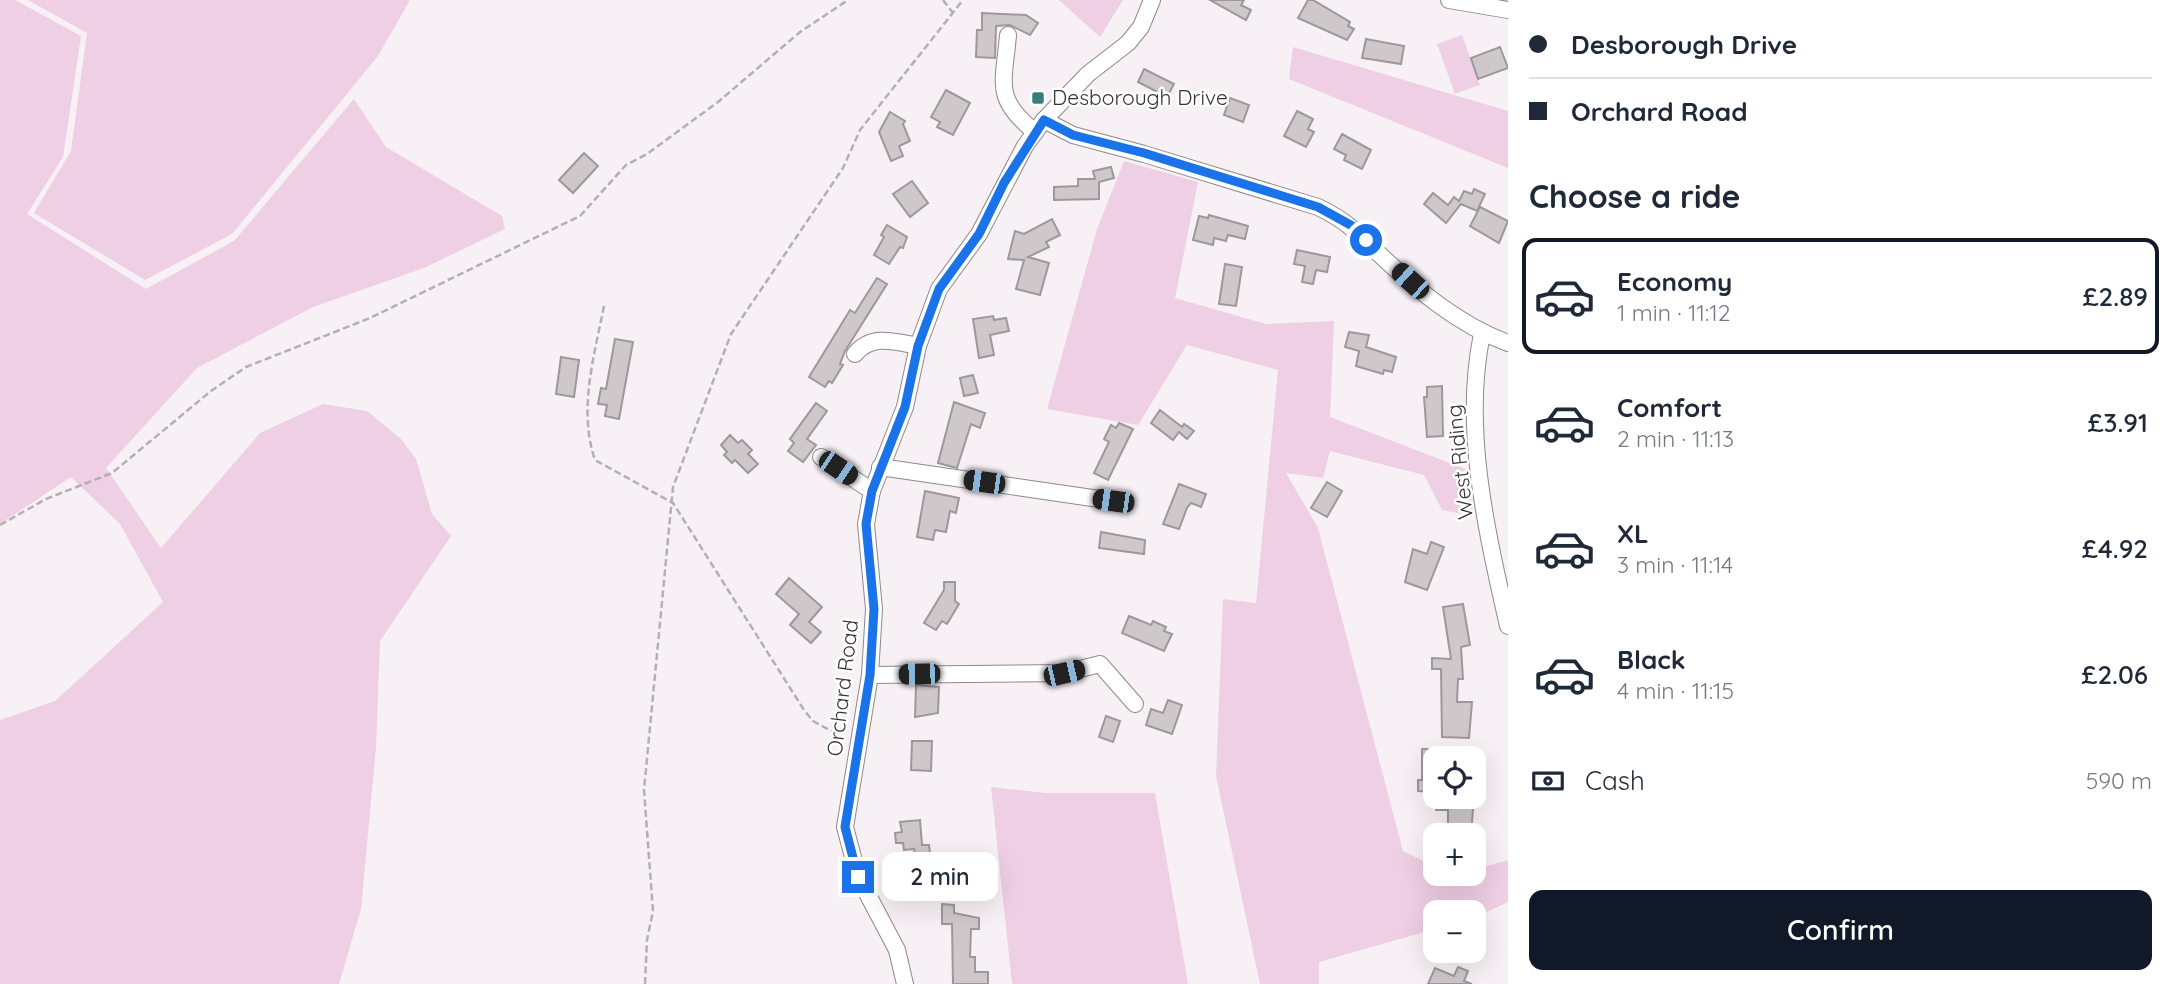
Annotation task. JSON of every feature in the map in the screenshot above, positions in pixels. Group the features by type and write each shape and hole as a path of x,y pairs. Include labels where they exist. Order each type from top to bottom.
{"street":[{"name":"Orchard Road","path":"905,984 897,950 858,877 845,827 870,675 874,609 866,524 872,491 905,407 918,346 939,289 979,234 1004,183 1040,126 1088,74 1128,43 1141,27 1152,0"},
{"path":"1449,0 1504,8"},
{"path":"1009,35 1005,94 1013,114 1040,126 1144,153 1318,207 1338,216 1356,228 1428,297 1482,334 1508,343"},
{"name":"West Riding","path":"1482,334 1474,396 1474,426 1491,547 1508,626"},
{"path":"855,354 862,345 880,339 918,346"},
{"path":"821,457 872,491"},
{"path":"880,467 1113,501"},
{"path":"870,675 1064,673 1100,664 1135,704"}],"path":[{"path":"0,525 46,499 112,473 211,391 246,366 370,318 580,216 626,165 718,102 800,32 848,0"},
{"path":"943,0 953,13"},
{"path":"645,984 647,940 653,911 643,790 673,487 732,334 843,168 860,130 962,0"},
{"path":"604,306 586,398 590,445 595,460 673,503 804,710 813,721 859,746"}],"shaded area":[{"path":"0,0 15,0 81,36 63,157 27,214 146,289 234,241 354,99 386,147 502,216 505,229 424,268 313,307 197,368 106,468 161,548 260,433 323,404 367,411 401,439 416,459 432,514 451,536 380,641 376,747 361,909 339,984 0,984 0,720 55,701 163,602 120,524 71,477 0,524"},
{"path":"28,0 410,0 378,56 232,234 145,280 34,213 71,151 87,33"},
{"path":"1059,0 1123,0 1100,37"},
{"path":"1462,35 1480,85 1455,94 1437,44"},
{"path":"1293,47 1508,111 1508,168 1289,79"},
{"path":"1124,161 1198,182 1175,298 1266,324 1334,321 1330,417 1468,470 1473,516 1442,510 1424,475 1330,451 1323,478 1286,473 1318,528 1403,851 1423,861 1423,886 1486,886 1486,866 1508,860 1508,902 1486,912 1486,900 1423,900 1423,932 1319,962 1319,984 1260,984 1216,776 1223,599 1256,603 1278,370 1187,345 1138,425 1047,409 1097,229"},
{"path":"991,787 1046,793 1155,793 1188,984 1012,984"}],"building":[{"path":"1210,0 1244,0 1241,5 1251,10 1246,20"},
{"path":"1308,0 1313,0 1350,22 1348,26 1354,29 1347,40 1298,18"},
{"path":"982,13 1026,15 1038,23 1030,35 1010,25 996,26 995,58 976,57 977,30 982,30"},
{"path":"1366,39 1404,46 1401,64 1362,58"},
{"path":"1500,47 1508,68 1478,79 1471,58"},
{"path":"1144,69 1174,84 1167,97 1138,82"},
{"path":"946,90 970,103 953,135 937,127 940,122 931,117"},
{"path":"1230,98 1249,105 1243,122 1224,115"},
{"path":"1297,111 1313,119 1308,129 1314,132 1306,147 1284,136"},
{"path":"890,112 905,121 903,124 910,141 899,146 903,156 891,161 879,132"},
{"path":"1342,134 1371,150 1362,169 1344,160 1346,155 1334,149"},
{"path":"584,153 598,166 573,193 559,180"},
{"path":"1111,167 1114,178 1099,182 1099,199 1054,200 1054,187 1078,186 1078,179 1095,179 1093,171"},
{"path":"912,181 928,203 910,217 893,194"},
{"path":"1474,189 1485,194 1477,211 1461,204 1446,223 1424,204 1433,193 1448,205 1454,197 1459,201 1464,191 1472,194"},
{"path":"1480,207 1508,221 1499,243 1470,226"},
{"path":"1209,215 1248,226 1245,239 1228,235 1226,241 1214,238 1213,245 1193,240 1199,216 1208,218"},
{"path":"1052,219 1060,235 1046,242 1049,247 1028,257 1049,263 1040,295 1016,289 1024,260 1008,259 1015,231 1024,234"},
{"path":"887,225 907,237 903,248 900,247 889,264 874,255"},
{"path":"1297,250 1330,257 1327,272 1316,270 1313,284 1302,282 1305,266 1294,264"},
{"path":"1225,264 1242,267 1236,306 1219,304"},
{"path":"877,278 887,284 845,351 840,364 843,365 832,383 829,381 825,387 809,377 850,310 855,313"},
{"path":"993,316 994,320 1006,318 1009,331 990,335 994,355 979,358 973,319"},
{"path":"1349,332 1369,335 1366,347 1396,357 1392,372 1384,370 1383,374 1356,366 1359,351 1345,347"},
{"path":"615,339 633,342 619,419 605,416 607,405 598,404 601,388 606,389"},
{"path":"561,357 579,360 574,397 556,394"},
{"path":"973,375 978,393 964,396 960,378"},
{"path":"1442,386 1443,436 1427,437 1424,397 1427,397 1427,387"},
{"path":"954,402 985,413 980,428 971,424 957,468 938,463"},
{"path":"816,403 827,411 807,439 816,445 803,462 788,451 794,443 790,439"},
{"path":"1160,410 1182,427 1184,424 1194,431 1187,439 1179,432 1173,440 1151,423"},
{"path":"1119,423 1133,429 1108,480 1094,473 1109,442 1104,439 1111,425 1116,428"},
{"path":"730,435 738,443 742,440 752,450 748,454 758,464 748,473 735,460 732,463 724,455 727,452 721,445"},
{"path":"1327,482 1342,491 1327,517 1311,508"},
{"path":"1179,484 1206,494 1201,507 1191,503 1187,508 1179,529 1163,524"},
{"path":"925,491 959,498 956,513 950,511 946,532 935,530 933,540 917,537"},
{"path":"1101,532 1145,540 1144,554 1099,548"},
{"path":"1431,542 1444,547 1427,590 1405,582 1413,549 1427,554"},
{"path":"789,578 822,607 809,622 821,632 811,643 790,625 799,614 776,594"},
{"path":"944,582 955,582 955,601 959,604 947,624 942,621 936,630 924,623 944,590"},
{"path":"1463,604 1470,645 1461,647 1463,679 1458,679 1457,702 1472,702 1469,738 1442,737 1441,669 1432,669 1432,658 1451,659 1443,607"},
{"path":"1129,616 1151,625 1153,621 1166,627 1164,631 1172,634 1164,651 1122,633"},
{"path":"916,685 939,687 938,713 915,717"},
{"path":"1168,700 1182,705 1172,734 1146,725 1151,709 1163,713"},
{"path":"1106,716 1120,721 1113,742 1099,737"},
{"path":"912,741 932,741 931,771 911,770"},
{"path":"1423,749 1423,791 1418,791 1418,780 1422,780"},
{"path":"1473,809 1472,823 1448,823 1448,810 1436,810"},
{"path":"920,820 922,845 929,845 931,861 937,861 945,891 924,897 914,849 904,850 903,843 896,843 895,833 902,832 900,822"},
{"path":"942,904 954,905 954,913 979,918 979,929 971,929 970,957 975,957 975,972 988,972 988,984 953,984 952,924 942,924"},
{"path":"1458,967 1468,971 1464,981 1472,984 1428,984 1435,968 1454,976"}],"place":[{"name":"Desborough Drive","path":"1038,98"}],"route":[{"path":"858,877 845,827 870,675 874,609 866,524 872,491 905,407 918,346 939,289 979,234 1025,146 1044,120 1062,132 1144,153 1318,207 1356,228 1366,240"}]}
